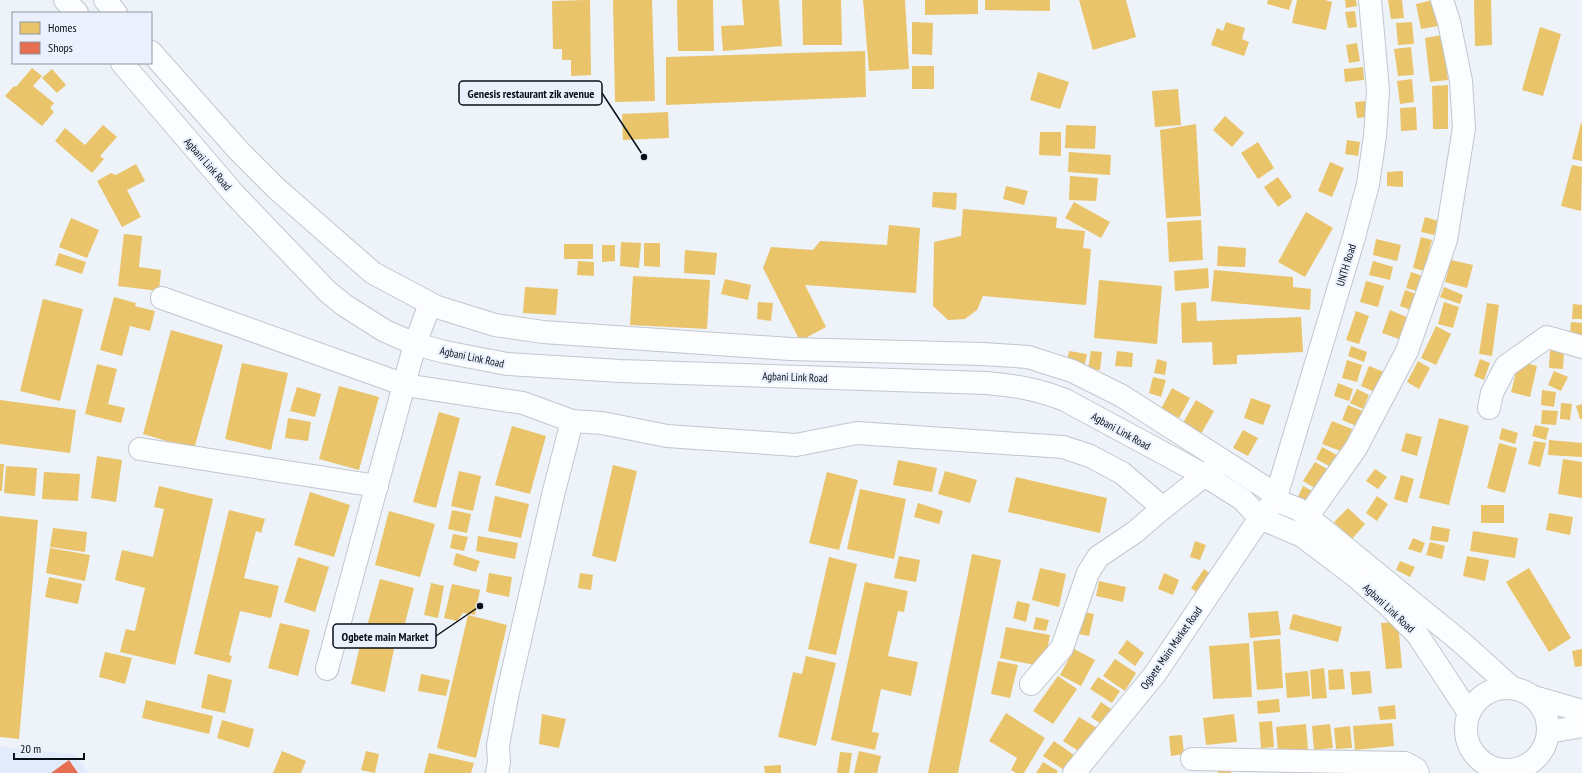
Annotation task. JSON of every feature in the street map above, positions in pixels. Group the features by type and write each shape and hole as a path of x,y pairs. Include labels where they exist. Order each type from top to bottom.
{"street":[{"path":"65,0 76,12"},
{"path":"105,0 115,12"},
{"name":"UNTH Road","path":"1260,518 1275,500 1354,237 1368,184 1375,136 1378,90 1370,0"},
{"path":"1308,516 1356,448 1407,351 1446,240 1464,128 1461,81 1449,22 1442,0"},
{"name":"Agbani Link Road","path":"152,53 238,150 277,189 373,273 430,304 495,325 543,332 790,349 984,354 1028,358 1072,371 1122,396 1275,494 1275,500 1298,509 1308,516 1461,642 1512,688"},
{"name":"Agbani Link Road","path":"123,64 234,194 326,291 344,305 386,331 415,344 445,352 513,365 620,371 987,383 1021,386 1045,392 1065,400 1204,475 1242,499 1260,518 1302,536 1355,576 1388,605 1417,634 1469,713"},
{"path":"162,298 405,385 523,403 572,421 602,423 667,436 796,445 857,433 1063,447 1090,456 1122,473 1163,508"},
{"path":"327,669 415,344 430,304"},
{"path":"1489,408 1492,393 1506,366 1547,337 1582,347"},
{"path":"497,773 499,762 498,745 508,692 553,495 572,421"},
{"path":"140,448 377,486"},
{"path":"1031,684 1062,648 1088,573 1098,557 1135,532 1223,460"},
{"name":"Ogbete Main Market Road","path":"1074,773 1155,674 1260,518"},
{"path":"1534,697 1542,706 1547,716 1549,732 1545,748 1535,767 1510,771 1483,768 1473,753 1467,740 1466,726 1469,713 1476,702 1486,693 1499,688 1512,688 1523,691 1534,697 1582,711"},
{"path":"1549,732 1582,726"},
{"path":"1192,759 1405,763 1416,769 1418,773"}],"shaded area":[{"path":"0,747 74,754 89,773 0,773"}],"building: Homes":[{"path":"590,0 591,75 571,76 571,60 562,60 562,49 553,49 552,1"},
{"path":"613,0 652,0 655,101 615,102"},
{"path":"677,0 713,0 714,51 678,51"},
{"path":"742,0 779,0 782,46 723,51 721,26 744,25"},
{"path":"802,0 841,0 842,45 803,45"},
{"path":"863,0 905,0 909,69 869,71"},
{"path":"925,0 978,0 978,14 925,15"},
{"path":"985,0 1050,0 1050,11 985,10"},
{"path":"1079,0 1126,0 1136,37 1093,50"},
{"path":"1268,0 1292,0 1289,10 1267,4"},
{"path":"1297,0 1325,0 1332,2 1326,30 1292,23"},
{"path":"1345,0 1356,0 1357,6 1346,8"},
{"path":"1388,0 1402,0 1404,18 1391,19"},
{"path":"1433,0 1438,26 1421,29 1416,4"},
{"path":"1474,0 1491,0 1492,45 1475,46"},
{"path":"1355,11 1357,27 1348,28 1345,12"},
{"path":"912,22 933,23 932,55 912,54"},
{"path":"1226,22 1245,28 1242,39 1249,42 1244,56 1211,45 1217,28 1223,31"},
{"path":"1412,22 1414,44 1398,45 1396,23"},
{"path":"1540,27 1561,34 1543,96 1522,90"},
{"path":"1442,35 1448,80 1430,82 1425,38"},
{"path":"1357,43 1360,61 1349,63 1346,45"},
{"path":"1411,47 1414,75 1398,76 1394,49"},
{"path":"865,51 866,97 666,105 666,57"},
{"path":"912,66 934,66 934,89 912,89"},
{"path":"1363,67 1364,80 1345,82 1344,69"},
{"path":"32,68 42,76 33,86 54,103 50,108 54,112 42,126 5,96 14,86 16,87"},
{"path":"52,69 66,85 57,93 42,78"},
{"path":"1038,72 1069,82 1060,109 1030,100"},
{"path":"1412,79 1414,102 1400,104 1397,81"},
{"path":"1448,85 1448,129 1433,129 1432,86"},
{"path":"1178,89 1181,125 1155,127 1152,91"},
{"path":"1366,101 1367,117 1357,118 1355,102"},
{"path":"1416,107 1417,130 1401,131 1400,108"},
{"path":"668,112 669,138 623,140 622,114"},
{"path":"1225,116 1244,133 1232,147 1213,130"},
{"path":"1582,123 1582,161 1572,159"},
{"path":"1196,124 1201,216 1166,218 1160,130"},
{"path":"103,125 117,137 100,156 104,159 92,173 55,141 65,128 85,145"},
{"path":"1066,125 1096,126 1095,149 1065,148"},
{"path":"1040,132 1061,132 1061,156 1039,155"},
{"path":"1347,140 1360,142 1358,156 1345,154"},
{"path":"1258,142 1274,168 1258,179 1241,153"},
{"path":"1069,152 1111,155 1110,175 1068,172"},
{"path":"1330,162 1344,168 1332,197 1318,191"},
{"path":"136,164 145,181 127,190 141,217 122,227 97,181 111,173 116,175"},
{"path":"1572,165 1582,167 1581,211 1561,206"},
{"path":"1403,171 1403,187 1387,186 1387,172"},
{"path":"1070,176 1098,178 1096,201 1069,200"},
{"path":"1278,177 1292,197 1278,207 1264,187"},
{"path":"1006,186 1028,191 1024,205 1003,199"},
{"path":"933,192 957,193 956,210 932,207"},
{"path":"1074,202 1110,222 1101,238 1065,218"},
{"path":"963,209 1057,217 1056,228 1085,231 1083,248 1091,249 1086,305 983,296 977,310 965,319 948,320 933,306 934,242 961,236"},
{"path":"1306,212 1333,228 1305,277 1278,262"},
{"path":"1425,217 1438,221 1434,235 1421,232"},
{"path":"71,218 99,230 87,258 59,247"},
{"path":"1201,220 1203,260 1169,262 1167,222"},
{"path":"889,225 920,228 916,293 805,285 826,327 800,341 763,268 771,247 813,250 820,241 887,245"},
{"path":"124,234 142,236 139,267 161,270 159,291 118,286"},
{"path":"1421,237 1432,240 1424,271 1413,268"},
{"path":"1376,239 1401,245 1397,261 1373,255"},
{"path":"621,242 641,243 639,268 620,266"},
{"path":"644,243 660,243 660,267 644,266"},
{"path":"564,244 593,244 593,259 564,259"},
{"path":"602,245 615,245 615,261 602,262"},
{"path":"1218,246 1246,248 1245,267 1217,266"},
{"path":"685,250 717,253 715,275 684,273"},
{"path":"59,253 86,262 82,274 55,265"},
{"path":"1451,260 1473,265 1467,288 1445,282"},
{"path":"578,261 594,262 594,276 577,275"},
{"path":"1373,261 1393,267 1390,280 1369,275"},
{"path":"1208,268 1209,288 1175,291 1174,271"},
{"path":"1214,270 1293,277 1293,287 1311,289 1310,310 1211,301"},
{"path":"1411,272 1425,277 1420,292 1406,288"},
{"path":"633,276 710,280 707,329 630,325"},
{"path":"725,279 751,285 748,300 721,294"},
{"path":"1099,280 1162,286 1157,344 1094,338"},
{"path":"1366,281 1384,286 1378,307 1360,302"},
{"path":"525,287 558,289 556,315 523,313"},
{"path":"1444,287 1463,295 1460,304 1440,297"},
{"path":"1405,290 1416,294 1411,310 1400,306"},
{"path":"114,297 136,303 135,306 155,311 150,331 130,326 122,356 100,350"},
{"path":"43,299 83,309 60,401 20,391"},
{"path":"758,302 773,303 771,321 757,319"},
{"path":"1196,302 1197,321 1301,317 1303,352 1237,355 1237,364 1213,365 1212,342 1182,343 1181,303"},
{"path":"1444,302 1459,307 1453,328 1438,324"},
{"path":"1487,303 1499,305 1492,356 1479,354"},
{"path":"1573,304 1582,305 1582,319 1572,319"},
{"path":"1390,310 1409,318 1402,340 1382,333"},
{"path":"1356,311 1369,316 1359,344 1346,340"},
{"path":"1571,322 1582,323 1582,337 1570,336"},
{"path":"1436,326 1451,334 1436,365 1421,358"},
{"path":"171,330 223,345 194,449 143,434"},
{"path":"1351,346 1367,352 1364,362 1348,356"},
{"path":"1550,350 1564,352 1563,369 1549,368"},
{"path":"1069,351 1087,354 1085,364 1067,362"},
{"path":"1091,351 1102,352 1100,370 1088,369"},
{"path":"1117,351 1133,353 1132,367 1115,366"},
{"path":"1157,359 1167,362 1165,375 1154,373"},
{"path":"1480,359 1490,363 1484,380 1474,376"},
{"path":"1347,360 1362,365 1357,382 1342,378"},
{"path":"1418,361 1430,368 1419,389 1407,382"},
{"path":"1519,361 1537,366 1530,397 1511,392"},
{"path":"242,363 288,373 271,450 225,439"},
{"path":"97,364 117,369 108,404 125,408 121,423 85,414"},
{"path":"1369,366 1384,372 1375,392 1361,386"},
{"path":"1554,371 1568,377 1561,391 1548,385"},
{"path":"1153,377 1166,380 1161,397 1149,393"},
{"path":"1338,383 1353,389 1349,401 1334,396"},
{"path":"339,386 379,397 359,470 319,459"},
{"path":"297,387 321,394 315,417 290,411"},
{"path":"1172,388 1190,398 1179,418 1161,409"},
{"path":"1357,389 1369,395 1363,409 1350,403"},
{"path":"1542,390 1556,392 1554,407 1541,405"},
{"path":"1251,398 1271,405 1263,425 1244,418"},
{"path":"0,400 76,410 70,453 0,444"},
{"path":"1196,400 1214,411 1201,434 1183,423"},
{"path":"1561,403 1572,404 1570,420 1560,419"},
{"path":"1582,404 1582,419 1580,419 1576,406"},
{"path":"1348,405 1365,412 1359,427 1342,420"},
{"path":"1542,410 1558,411 1556,425 1541,424"},
{"path":"439,412 460,418 436,508 413,502"},
{"path":"288,418 311,422 308,441 285,438"},
{"path":"1439,418 1469,426 1449,505 1419,498"},
{"path":"1332,421 1352,429 1343,452 1322,444"},
{"path":"1535,425 1549,428 1546,440 1532,436"},
{"path":"512,426 546,436 530,494 495,485"},
{"path":"1502,428 1518,433 1515,444 1499,439"},
{"path":"1243,430 1258,438 1248,456 1233,448"},
{"path":"1406,433 1422,437 1417,456 1401,451"},
{"path":"1549,440 1582,443 1582,457 1548,455"},
{"path":"1534,441 1546,443 1540,467 1528,464"},
{"path":"1499,443 1517,448 1505,493 1487,488"},
{"path":"1322,447 1337,455 1331,467 1316,459"},
{"path":"97,456 122,460 116,502 91,498"},
{"path":"1563,459 1582,462 1582,498 1558,494"},
{"path":"898,460 937,468 932,492 893,485"},
{"path":"1315,462 1329,470 1318,490 1303,481"},
{"path":"0,464 4,464 2,491 0,491"},
{"path":"613,465 637,471 616,562 592,556"},
{"path":"6,466 37,468 35,496 4,493"},
{"path":"1375,469 1387,477 1378,489 1366,481"},
{"path":"459,471 481,476 473,511 451,506"},
{"path":"945,471 977,480 970,503 938,494"},
{"path":"44,472 80,474 78,501 42,499"},
{"path":"827,472 858,480 839,550 809,543"},
{"path":"1401,475 1414,479 1407,503 1394,499"},
{"path":"1016,477 1107,498 1100,533 1008,512"},
{"path":"159,486 213,499 175,665 120,652 126,629 135,631 145,588 115,580 122,550 153,557 164,509 154,507"},
{"path":"1303,486 1316,493 1309,505 1297,499"},
{"path":"860,489 906,499 894,559 847,549"},
{"path":"310,492 350,505 334,557 294,545"},
{"path":"495,496 529,504 521,538 488,531"},
{"path":"1377,496 1388,504 1377,521 1366,513"},
{"path":"918,503 943,511 939,524 914,517"},
{"path":"1481,505 1504,505 1504,523 1481,523"},
{"path":"1348,508 1365,524 1352,539 1334,522"},
{"path":"229,510 265,519 261,533 256,531 244,578 279,586 271,618 240,611 229,655 232,656 230,663 194,654"},
{"path":"452,510 471,514 467,533 448,529"},
{"path":"389,511 435,524 420,577 375,565"},
{"path":"1549,513 1573,517 1570,535 1546,530"},
{"path":"0,516 38,520 19,739 0,737"},
{"path":"1432,526 1450,529 1448,542 1430,540"},
{"path":"53,528 87,532 85,552 50,547"},
{"path":"1473,531 1518,538 1515,558 1470,551"},
{"path":"453,534 468,537 464,551 450,548"},
{"path":"478,536 518,543 515,559 476,551"},
{"path":"1413,538 1425,543 1421,553 1408,549"},
{"path":"1195,541 1206,545 1200,560 1190,557"},
{"path":"1430,542 1445,546 1442,559 1426,555"},
{"path":"50,548 90,555 85,581 46,573"},
{"path":"456,553 480,561 476,572 453,565"},
{"path":"972,554 1001,560 958,773 928,773"},
{"path":"899,556 920,560 916,582 894,578"},
{"path":"1467,556 1489,560 1485,581 1463,576"},
{"path":"298,557 329,567 315,612 284,602"},
{"path":"829,557 857,564 836,655 808,649"},
{"path":"1400,561 1415,567 1410,577 1396,570"},
{"path":"1040,568 1066,574 1059,607 1032,600"},
{"path":"1529,568 1571,638 1549,652 1506,582"},
{"path":"1204,569 1216,578 1203,597 1191,588"},
{"path":"489,573 512,577 509,597 486,592"},
{"path":"580,573 593,575 591,590 578,588"},
{"path":"1164,573 1179,580 1173,595 1158,589"},
{"path":"49,577 82,584 78,604 45,597"},
{"path":"380,579 414,588 402,635 367,626"},
{"path":"1099,581 1126,587 1123,602 1096,596"},
{"path":"865,582 908,591 904,612 898,611 888,656 918,662 911,696 881,689 872,732 879,733 875,750 831,740"},
{"path":"431,583 444,586 438,618 424,615"},
{"path":"452,584 480,590 475,615 463,613 457,621 444,618"},
{"path":"1017,601 1030,604 1026,622 1013,618"},
{"path":"1077,610 1094,614 1089,636 1073,633"},
{"path":"1278,611 1281,635 1250,638 1248,613"},
{"path":"1293,614 1342,627 1338,642 1289,629"},
{"path":"468,615 507,625 476,758 437,748"},
{"path":"1036,617 1049,620 1046,631 1033,629"},
{"path":"1398,622 1402,668 1386,669 1381,623"},
{"path":"280,623 310,630 298,676 268,668"},
{"path":"1006,627 1050,635 1044,667 1000,658"},
{"path":"1280,639 1283,688 1257,690 1253,641"},
{"path":"1127,640 1144,653 1135,666 1118,653"},
{"path":"361,641 394,649 385,692 351,684"},
{"path":"1249,643 1252,697 1213,699 1209,646"},
{"path":"1074,649 1095,660 1081,686 1060,675"},
{"path":"1582,649 1582,666 1575,667 1572,651"},
{"path":"105,652 132,658 125,684 99,677"},
{"path":"806,656 836,663 816,746 778,737 793,672 802,674"},
{"path":"1115,659 1136,673 1125,691 1103,676"},
{"path":"998,661 1018,665 1010,698 991,694"},
{"path":"1324,668 1327,698 1312,699 1310,670"},
{"path":"1343,669 1345,689 1329,690 1328,670"},
{"path":"1308,671 1310,696 1287,698 1285,673"},
{"path":"1370,671 1372,693 1352,695 1350,672"},
{"path":"208,674 232,680 225,713 201,708"},
{"path":"421,674 450,680 446,696 418,691"},
{"path":"1058,676 1077,689 1053,724 1033,711"},
{"path":"1098,677 1120,691 1112,703 1090,689"},
{"path":"1279,699 1280,712 1258,714 1257,701"},
{"path":"146,700 213,716 209,734 142,718"},
{"path":"1101,702 1114,711 1104,726 1091,717"},
{"path":"1395,705 1396,719 1380,720 1378,707"},
{"path":"1006,713 1045,738 1024,773 1016,773 1011,770 1017,758 989,741"},
{"path":"542,714 566,719 559,748 539,744"},
{"path":"1234,714 1237,742 1206,745 1203,718"},
{"path":"1079,717 1097,728 1080,752 1063,741"},
{"path":"222,720 254,729 249,748 217,738"},
{"path":"1272,721 1274,747 1261,748 1259,722"},
{"path":"1392,723 1394,746 1355,750 1353,726"},
{"path":"1306,724 1308,750 1278,752 1276,727"},
{"path":"1330,724 1333,748 1314,750 1312,726"},
{"path":"1350,726 1352,748 1336,749 1334,728"},
{"path":"1182,735 1184,754 1171,756 1169,736"},
{"path":"1054,741 1074,755 1064,770 1043,756"},
{"path":"282,751 306,761 301,773 273,773"},
{"path":"366,751 379,754 375,773 361,770"},
{"path":"859,751 881,756 877,773 854,773"},
{"path":"840,752 852,753 849,773 837,773"},
{"path":"429,753 474,763 471,773 424,773"},
{"path":"1043,762 1058,771 1057,773 1036,773"},
{"path":"781,765 781,773 765,773 764,766"},
{"path":"1231,769 1231,773 1218,773 1217,770"}],"building: Shops":[{"path":"69,760 78,773 51,773"}],"place":[{"name":"Genesis restaurant zik avenue","path":"644,157"},
{"name":"Ogbete main Market","path":"480,606"}]}
